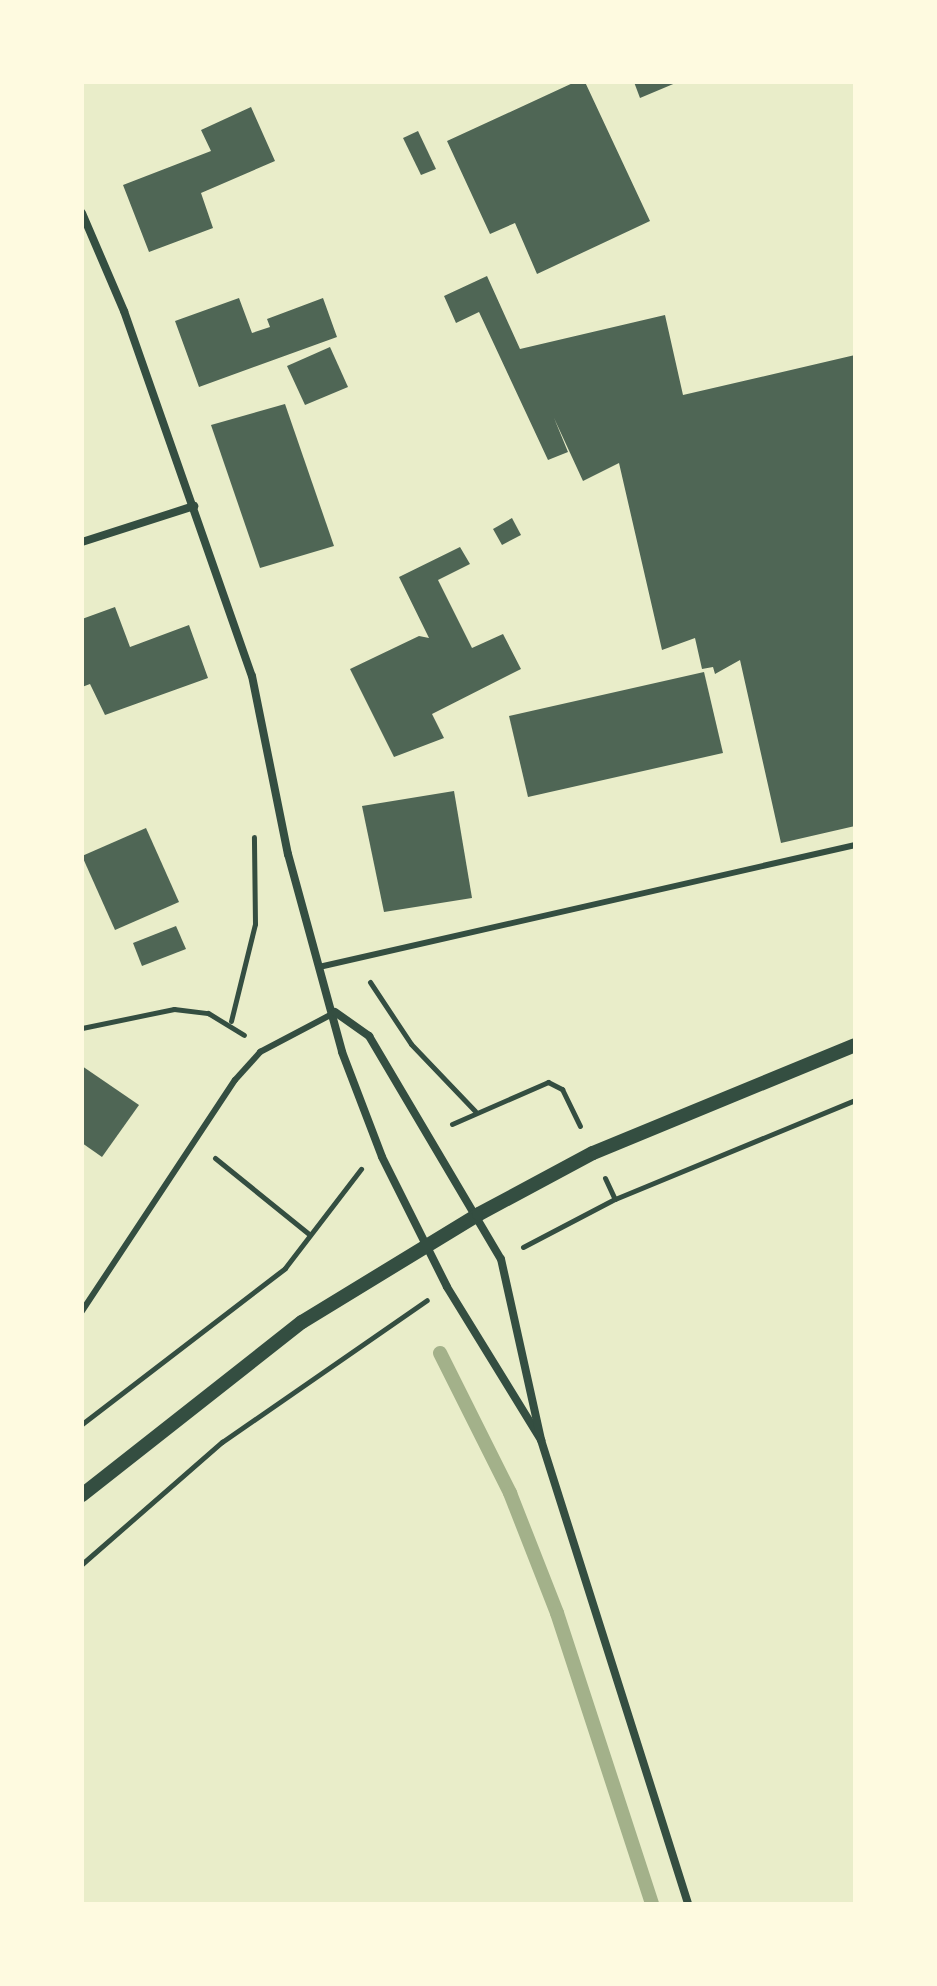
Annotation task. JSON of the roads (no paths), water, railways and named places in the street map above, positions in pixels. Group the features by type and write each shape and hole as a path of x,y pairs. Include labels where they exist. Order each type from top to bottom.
{"street":[{"path":"82,213 194,506 252,676 319,967 335,1012 342,1052 382,1157 447,1287 541,1440"},
{"path":"82,542 194,506"},
{"path":"335,1012 369,1036 479,1214 501,1259 541,1440 688,1904"},
{"path":"82,1495 302,1322 479,1214 593,1153 855,1045"}],"lane":[{"path":"319,967 855,845"},
{"path":"82,1311 260,1052 335,1012"}],"waterway":[{"path":"440,1353 510,1493 557,1613 652,1904"}]}
